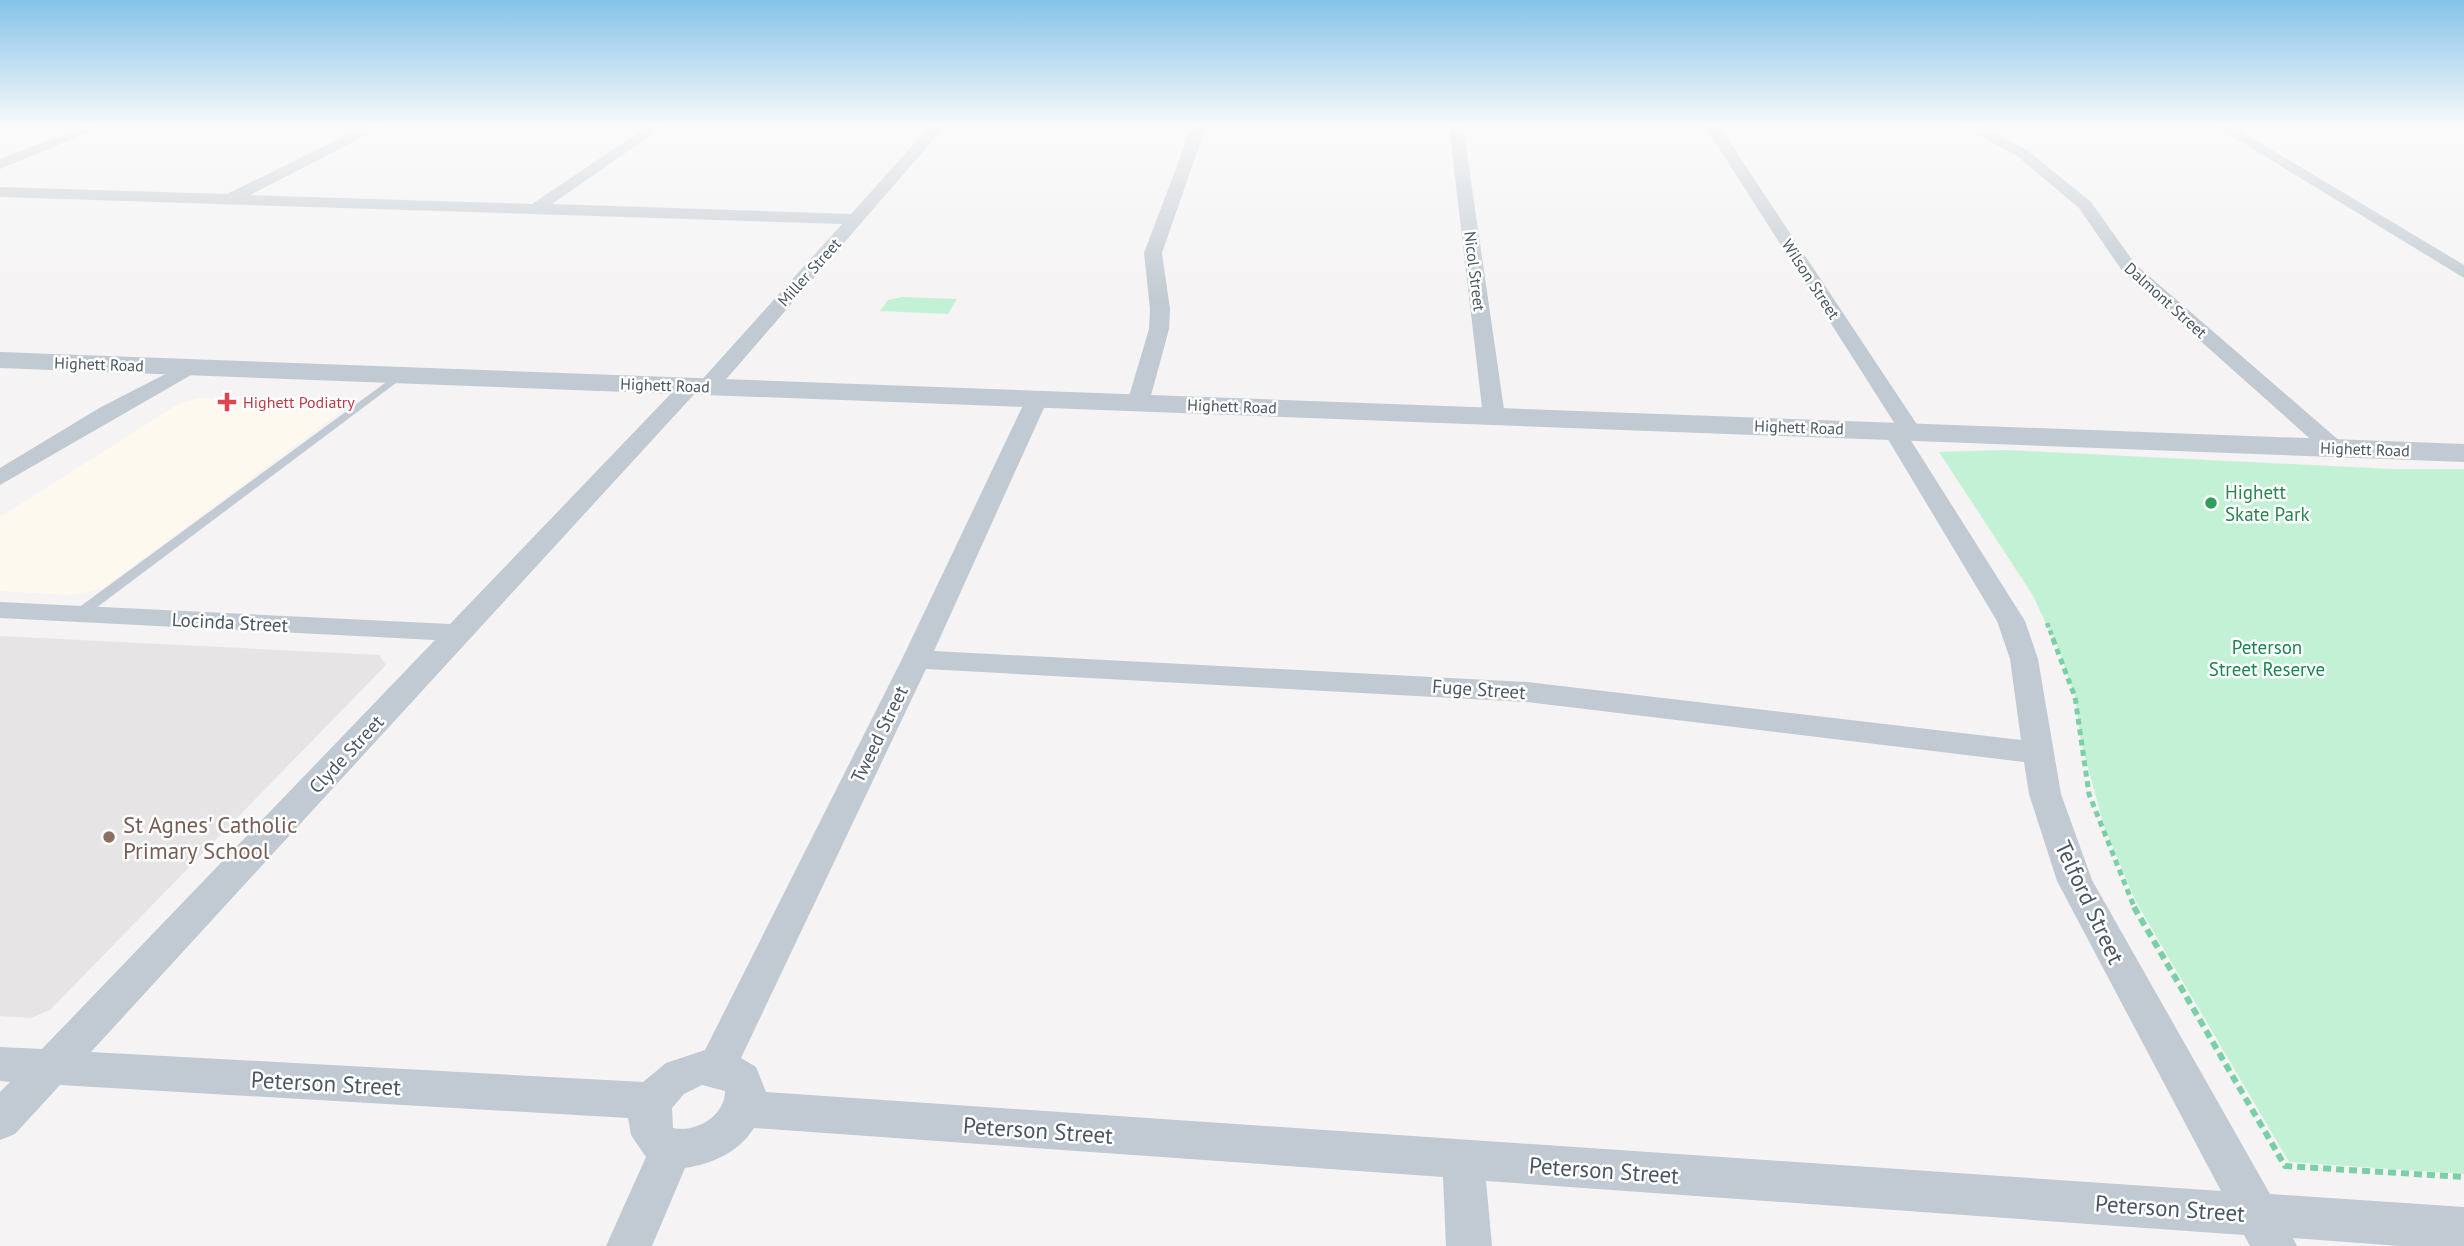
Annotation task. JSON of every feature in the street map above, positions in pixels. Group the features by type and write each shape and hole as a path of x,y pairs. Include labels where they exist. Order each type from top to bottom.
{"street":[{"path":"230,199 260,184"},
{"path":"536,209 572,184"},
{"name":"Miller Street","path":"699,386 886,184"},
{"path":"1138,403 1159,329 1160,309 1153,253 1178,184"},
{"name":"Nicol Street","path":"1464,184 1494,416"},
{"name":"Wilson Street","path":"1748,184 1903,431"},
{"name":"Dalmont Street","path":"2060,184 2085,205 2129,268 2334,448"},
{"path":"2318,184 2464,273"},
{"path":"0,192 856,219"},
{"name":"Highett Road","path":"0,360 2464,453"},
{"path":"0,478 181,367"},
{"name":"Clyde Street","path":"0,1121 460,633 699,386"},
{"name":"Tweed Street","path":"717,1067 916,659 1037,399"},
{"name":"Telford Street","path":"1903,431 2011,621 2024,659 2045,794 2075,881 2265,1230"},
{"name":"Locinda Street","path":"0,610 460,633"},
{"name":"Fuge Street","path":"916,659 1527,692 2038,753"},
{"name":"Peterson Street","path":"0,1064 653,1101"},
{"path":"702,1067 717,1067 738,1076 745,1085 744,1109 727,1132 700,1147 671,1149 654,1139 650,1130 649,1111 653,1101 674,1079 702,1067"},
{"name":"Peterson Street","path":"744,1109 1463,1160 2265,1230 2464,1229"},
{"path":"629,1246 651,1201 671,1149"},
{"path":"1463,1160 1469,1246"}],"lane":[{"path":"79,614 400,375"}],"path":[{"path":"2042,612 2068,675 2078,717 2089,794 2129,899 2285,1167 2464,1177"}],"shaded area":[{"path":"200,398 351,404 102,589 71,595 0,591 0,517 180,403"},
{"name":"St Agnes' Catholic Primary School","path":"0,636 379,655 386,665 50,1010 31,1018 0,1016"}],"green space":[{"path":"902,297 957,299 948,314 880,311 888,300"},
{"name":"Peterson Street Reserve","path":"2006,450 2391,469 2464,469 2464,1174 2289,1162 2136,902 2104,826 2081,742 2075,697 2058,648 2032,594 1939,452"}],"place":[{"name":"Highett Podiatry","path":"227,402"},
{"name":"Highett Skate Park","path":"2211,503"},
{"name":"St Agnes' Catholic Primary School","path":"109,837"}]}
